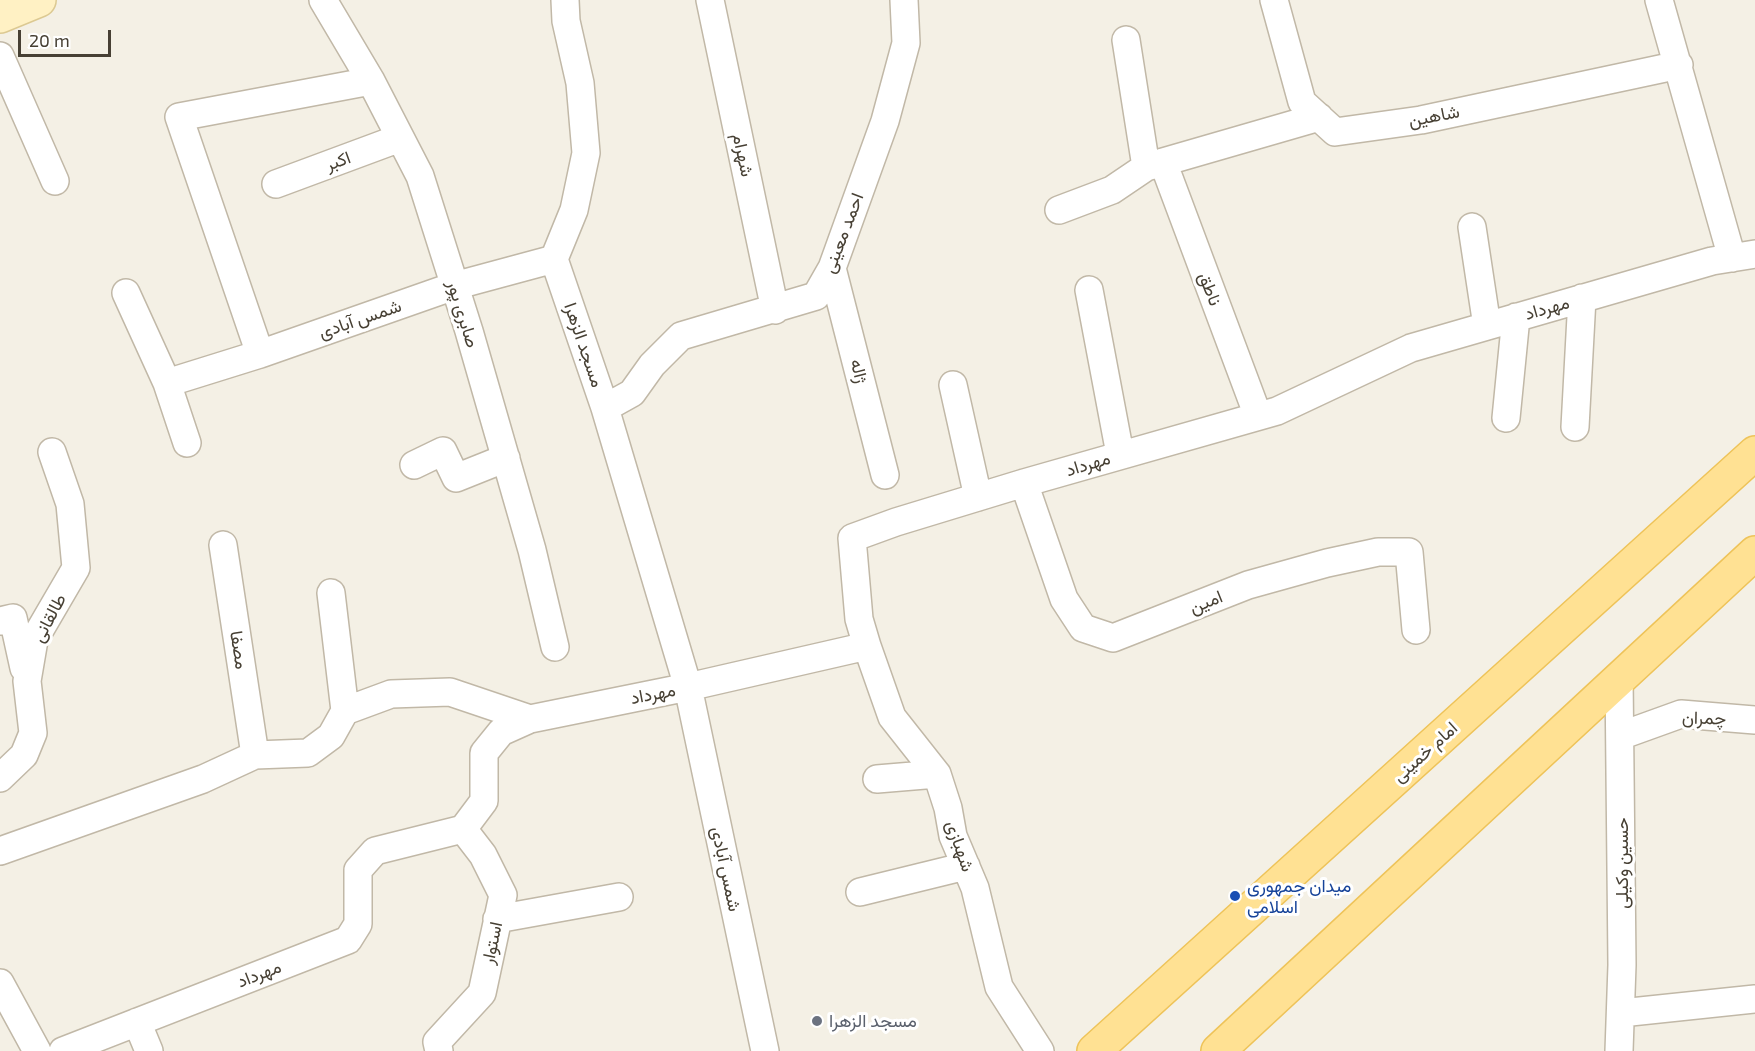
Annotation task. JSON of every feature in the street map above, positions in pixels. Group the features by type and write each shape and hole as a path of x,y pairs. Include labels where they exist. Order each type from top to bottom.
{"main road":[{"name":"امام خمینی","path":"1094,1051 1755,453"},
{"path":"1218,1051 1755,553"}],"street":[{"path":"0,16 39,0"},
{"name":"صابری پور","path":"323,0 371,81 420,176 506,458 532,550 555,647"},
{"path":"554,259 574,210 586,153 580,83 566,21 565,0"},
{"name":"شهرام","path":"710,0 776,310"},
{"name":"احمد معینی","path":"605,408 632,393 652,365 681,336 776,310 816,296 832,268 885,121 906,43 904,0"},
{"name":"شاهین","path":"1274,0 1302,102 1335,132 1421,120 1679,65"},
{"path":"1659,0 1743,256"},
{"name":"ناطق","path":"1126,40 1154,164 1258,416"},
{"path":"0,56 55,181"},
{"path":"260,354 179,117 371,81"},
{"path":"1059,210 1112,190 1154,164 1319,117"},
{"name":"اکبر","path":"276,184 400,138"},
{"path":"1472,227 1487,326"},
{"name":"مهرداد","path":"63,1051 348,940 358,924 358,870 375,851 463,829 484,801 484,753 501,732 530,719 688,687 867,646 859,620 852,538 1120,454 1277,411 1411,348 1712,261 1743,256"},
{"name":"شمس آبادی","path":"167,383 260,354 454,286 554,259"},
{"name":"مسجد الزهرا","path":"554,259 605,408 688,687"},
{"name":"ژاله","path":"832,268 885,475"},
{"path":"1089,290 1120,454"},
{"path":"126,293 167,383 187,443"},
{"path":"1575,427 1582,298"},
{"path":"1506,418 1516,317"},
{"path":"953,385 978,497"},
{"path":"414,465 443,451 456,478 506,458"},
{"name":"طالقانی","path":"0,778 24,755 33,733 27,681 34,640 76,568 70,504 52,452"},
{"name":"امین","path":"1024,483 1064,599 1083,628 1113,638 1248,585 1327,563 1378,552 1409,552 1416,630"},
{"name":"مصفا","path":"223,545 255,755"},
{"path":"0,851 203,779 255,755 308,753 331,736 345,711 331,593"},
{"path":"0,621 13,618 27,681"},
{"name":"شهبازی","path":"867,646 892,717 937,774 948,808 953,836 966,866 988,932 999,987 1040,1051"},
{"name":"حسین وکیلی","path":"1620,676 1620,1051"},
{"name":"شمس آبادی","path":"688,687 765,1051"},
{"path":"345,711 391,694 450,692 530,719"},
{"name":"چمران","path":"1620,735 1681,714 1755,720"},
{"path":"877,779 937,774"},
{"name":"استوار","path":"439,1051 436,1042 482,993 503,895 483,855 463,829"},
{"path":"860,892 966,866"},
{"path":"497,919 619,897"},
{"path":"0,983 37,1051"},
{"path":"1621,1013 1755,999"},
{"path":"137,1022 149,1051"}],"place":[{"name":"میدان جمهوری اسلامی","path":"1235,896"},
{"name":"مسجد الزهرا","path":"817,1021"}]}
